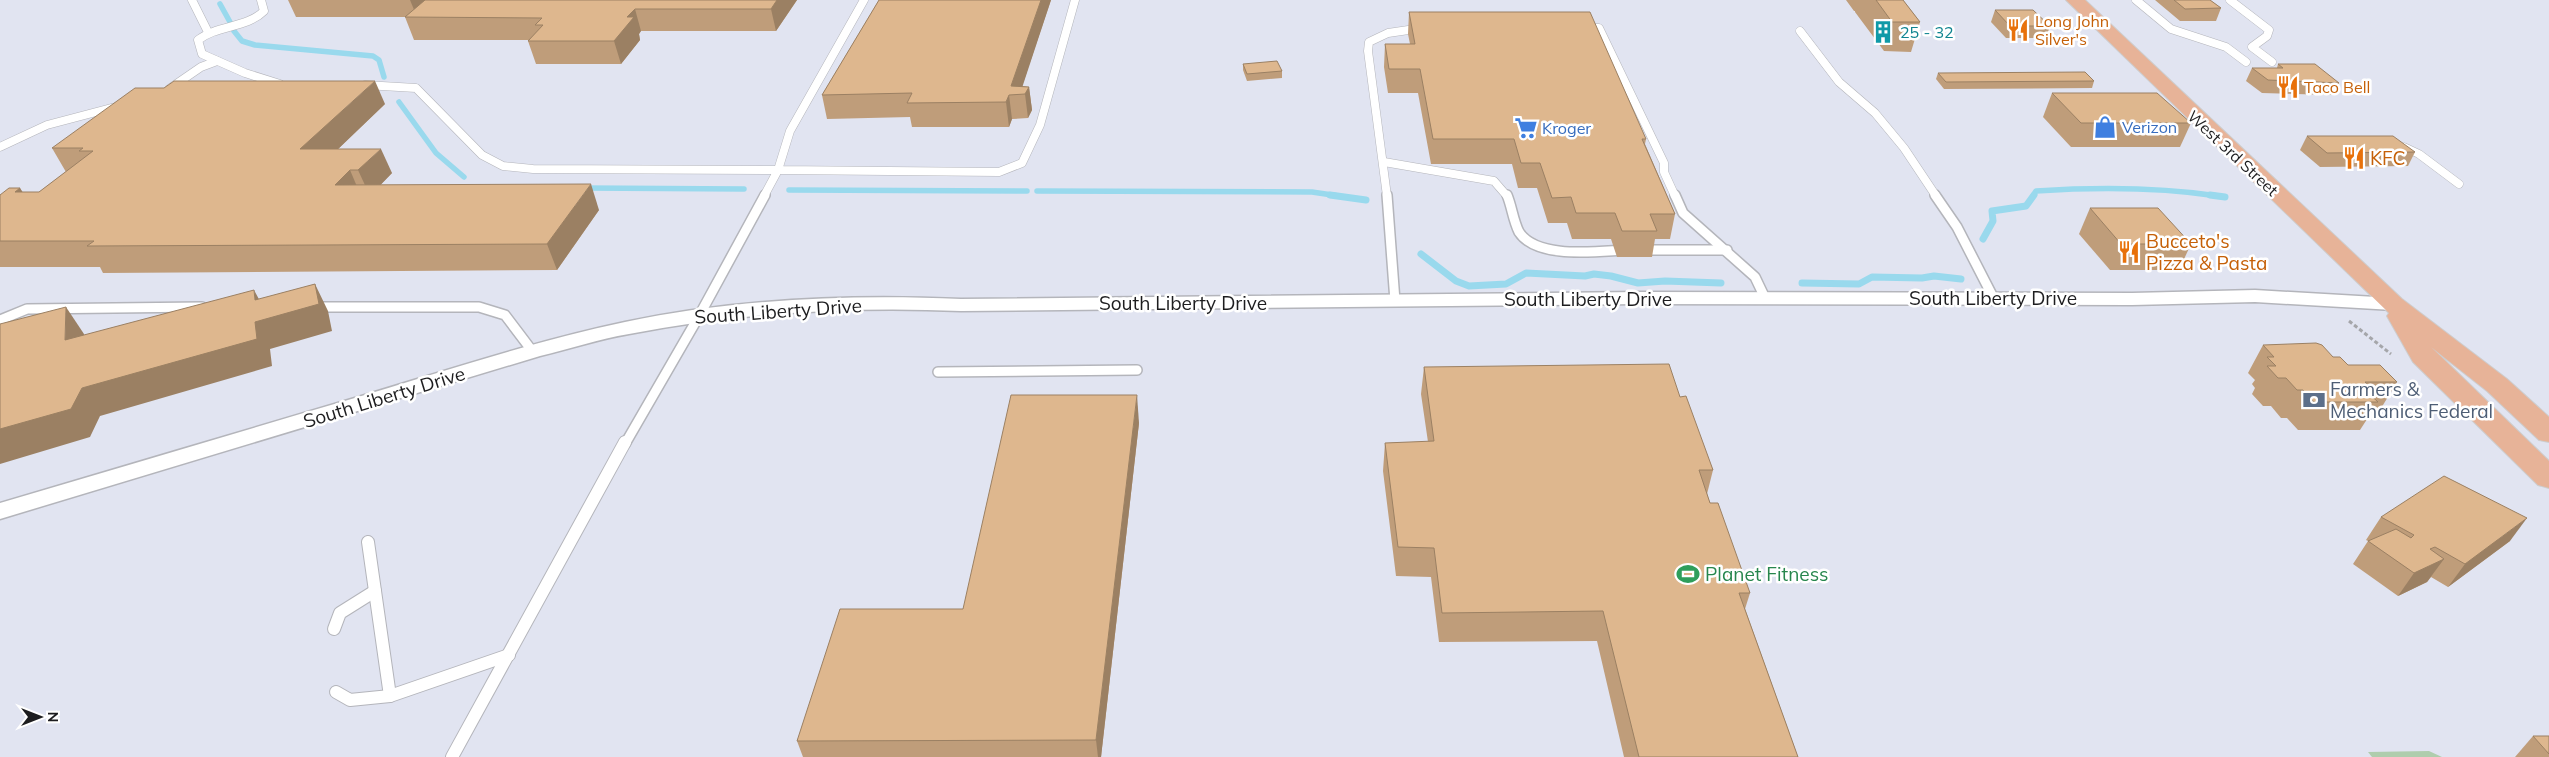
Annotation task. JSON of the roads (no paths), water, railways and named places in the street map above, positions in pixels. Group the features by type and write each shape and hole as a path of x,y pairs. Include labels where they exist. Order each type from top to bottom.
{"main road":[{"name":"West 3rd Street","path":"2075,0 2175,98 2393,304 2497,385 2549,433"},
{"name":"West 3rd Street","path":"2393,304 2423,356 2549,478"}],"street":[{"name":"South Liberty Drive","path":"0,511 533,352 626,328 699,316 794,306 907,303 1993,297 2132,299 2255,296 2331,302 2393,304"}],"lane":[{"path":"192,0 208,32"},
{"path":"261,0 264,11 257,18 208,32 198,40 202,54 270,82 285,84"},
{"path":"452,757 650,398 699,316 778,170 790,131 864,0"},
{"path":"353,85 416,88 482,154 503,166 533,169 999,172 1022,163 1040,125 1075,0"},
{"path":"2136,0 2171,29 2226,47 2246,62"},
{"path":"2230,0 2269,30 2268,36 2252,47 2272,62"},
{"path":"1395,301 1384,162 1368,51 1369,42 1379,35 1396,30 1436,28"},
{"path":"1570,28 1599,28 1664,163 1664,172 1683,213 1698,228 1727,250 1755,277 1765,298"},
{"path":"1800,31 1839,82 1875,113 1904,148 1957,227 1993,297"},
{"path":"173,95 163,97 165,92 184,77 201,67 217,61"},
{"path":"246,82 260,77"},
{"path":"0,147 47,125 126,105"},
{"path":"2392,144 2419,154 2459,184"},
{"path":"1384,162 1494,181 1507,191 1520,234 1534,245 1546,249 1727,250"},
{"path":"0,320 27,309 209,307"},
{"path":"307,307 479,307 505,315 533,352"},
{"path":"938,372 1137,370"},
{"path":"368,542 390,696"},
{"path":"334,629 340,613 375,591"},
{"path":"336,692 350,700 390,696 509,655"}],"waterway":[{"path":"220,4 230,22"},
{"path":"234,31 242,41 255,45 373,56 379,60 384,77"},
{"path":"399,102 436,153 464,177"},
{"path":"583,188 744,189"},
{"path":"2033,196 2036,191 2105,188 2150,189 2218,196"},
{"path":"789,190 1027,191"},
{"path":"1037,191 1312,192 1339,196"},
{"path":"1330,195 1366,200"},
{"path":"1983,239 1993,221 1992,211 2026,206 2034,195"},
{"path":"2210,195 2225,197"},
{"path":"1421,254 1456,281 1469,286 1506,284 1526,273 1585,276 1594,274 1638,283 1665,281 1721,283"},
{"path":"1802,283 1859,284 1872,277 1922,278 1934,276 1961,279"}],"place":[{"name":"Long John Silver's","path":"2018,30"},
{"name":"25 - 32","path":"1883,32"},
{"name":"Taco Bell","path":"2288,87"},
{"name":"Verizon","path":"2105,127"},
{"name":"Kroger","path":"1526,128"},
{"name":"KFC","path":"2354,158"},
{"name":"Bucceto's Pizza & Pasta","path":"2129,252"},
{"name":"Farmers & Mechanics Federal","path":"2314,400"},
{"name":"Planet Fitness","path":"1688,574"}]}
